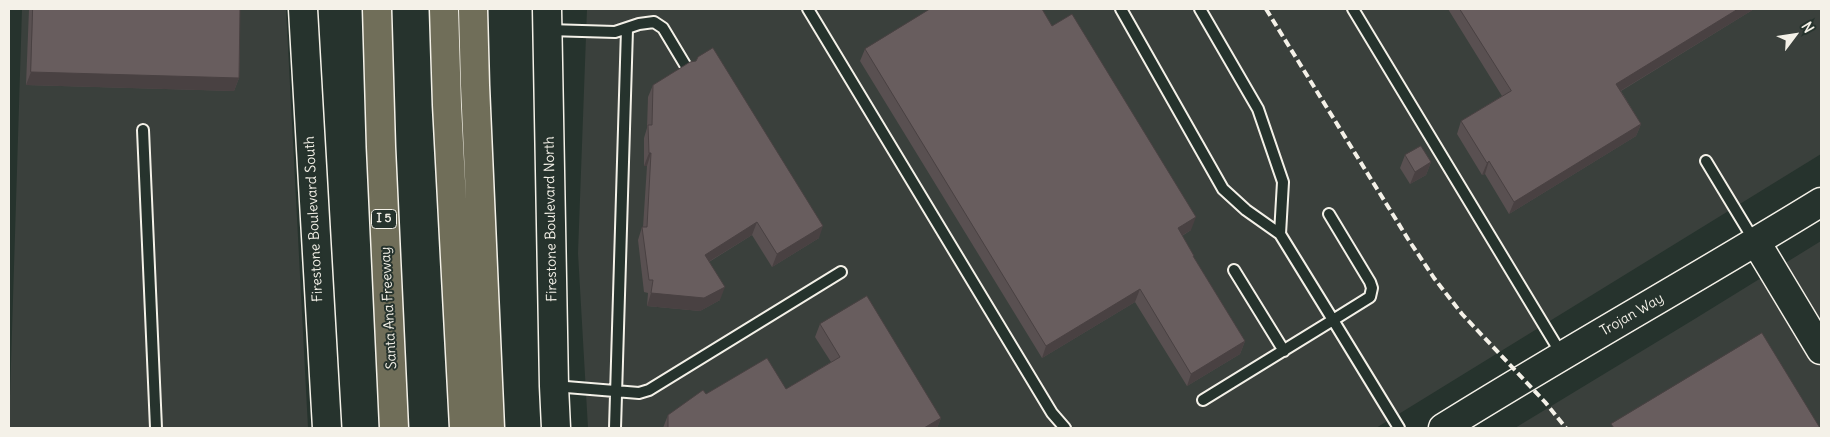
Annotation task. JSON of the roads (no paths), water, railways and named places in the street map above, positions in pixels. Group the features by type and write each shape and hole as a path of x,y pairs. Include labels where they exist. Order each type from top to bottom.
{"highway":[{"name":"Santa Ana Freeway","path":"377,9 381,147 394,428"},
{"path":"444,9 447,105 464,428"},
{"path":"474,9 475,85 490,428"}],"street":[{"name":"Firestone Boulevard South","path":"303,9 327,428"},
{"name":"Firestone Boulevard North","path":"548,20 556,428"},
{"name":"Trojan Way","path":"1443,428 1821,202"},
{"path":"1756,242 1821,350"}],"lane":[{"path":"808,9 1052,413 1065,428"},
{"path":"1120,9 1223,189 1246,210 1280,234 1400,428"},
{"path":"1200,9 1258,109 1283,182 1280,234"},
{"path":"1353,9 1562,356"},
{"path":"548,20 615,32 639,24 654,22 663,28 688,68"},
{"path":"615,428 627,29"},
{"path":"143,130 156,428"},
{"path":"1706,161 1756,242"},
{"path":"1203,400 1370,297 1372,288 1370,282 1330,214"},
{"path":"1234,270 1284,351"},
{"path":"554,386 639,394 649,390 841,272"}],"railway":[{"path":"1266,9 1434,278 1462,314 1545,402 1566,428"}]}
